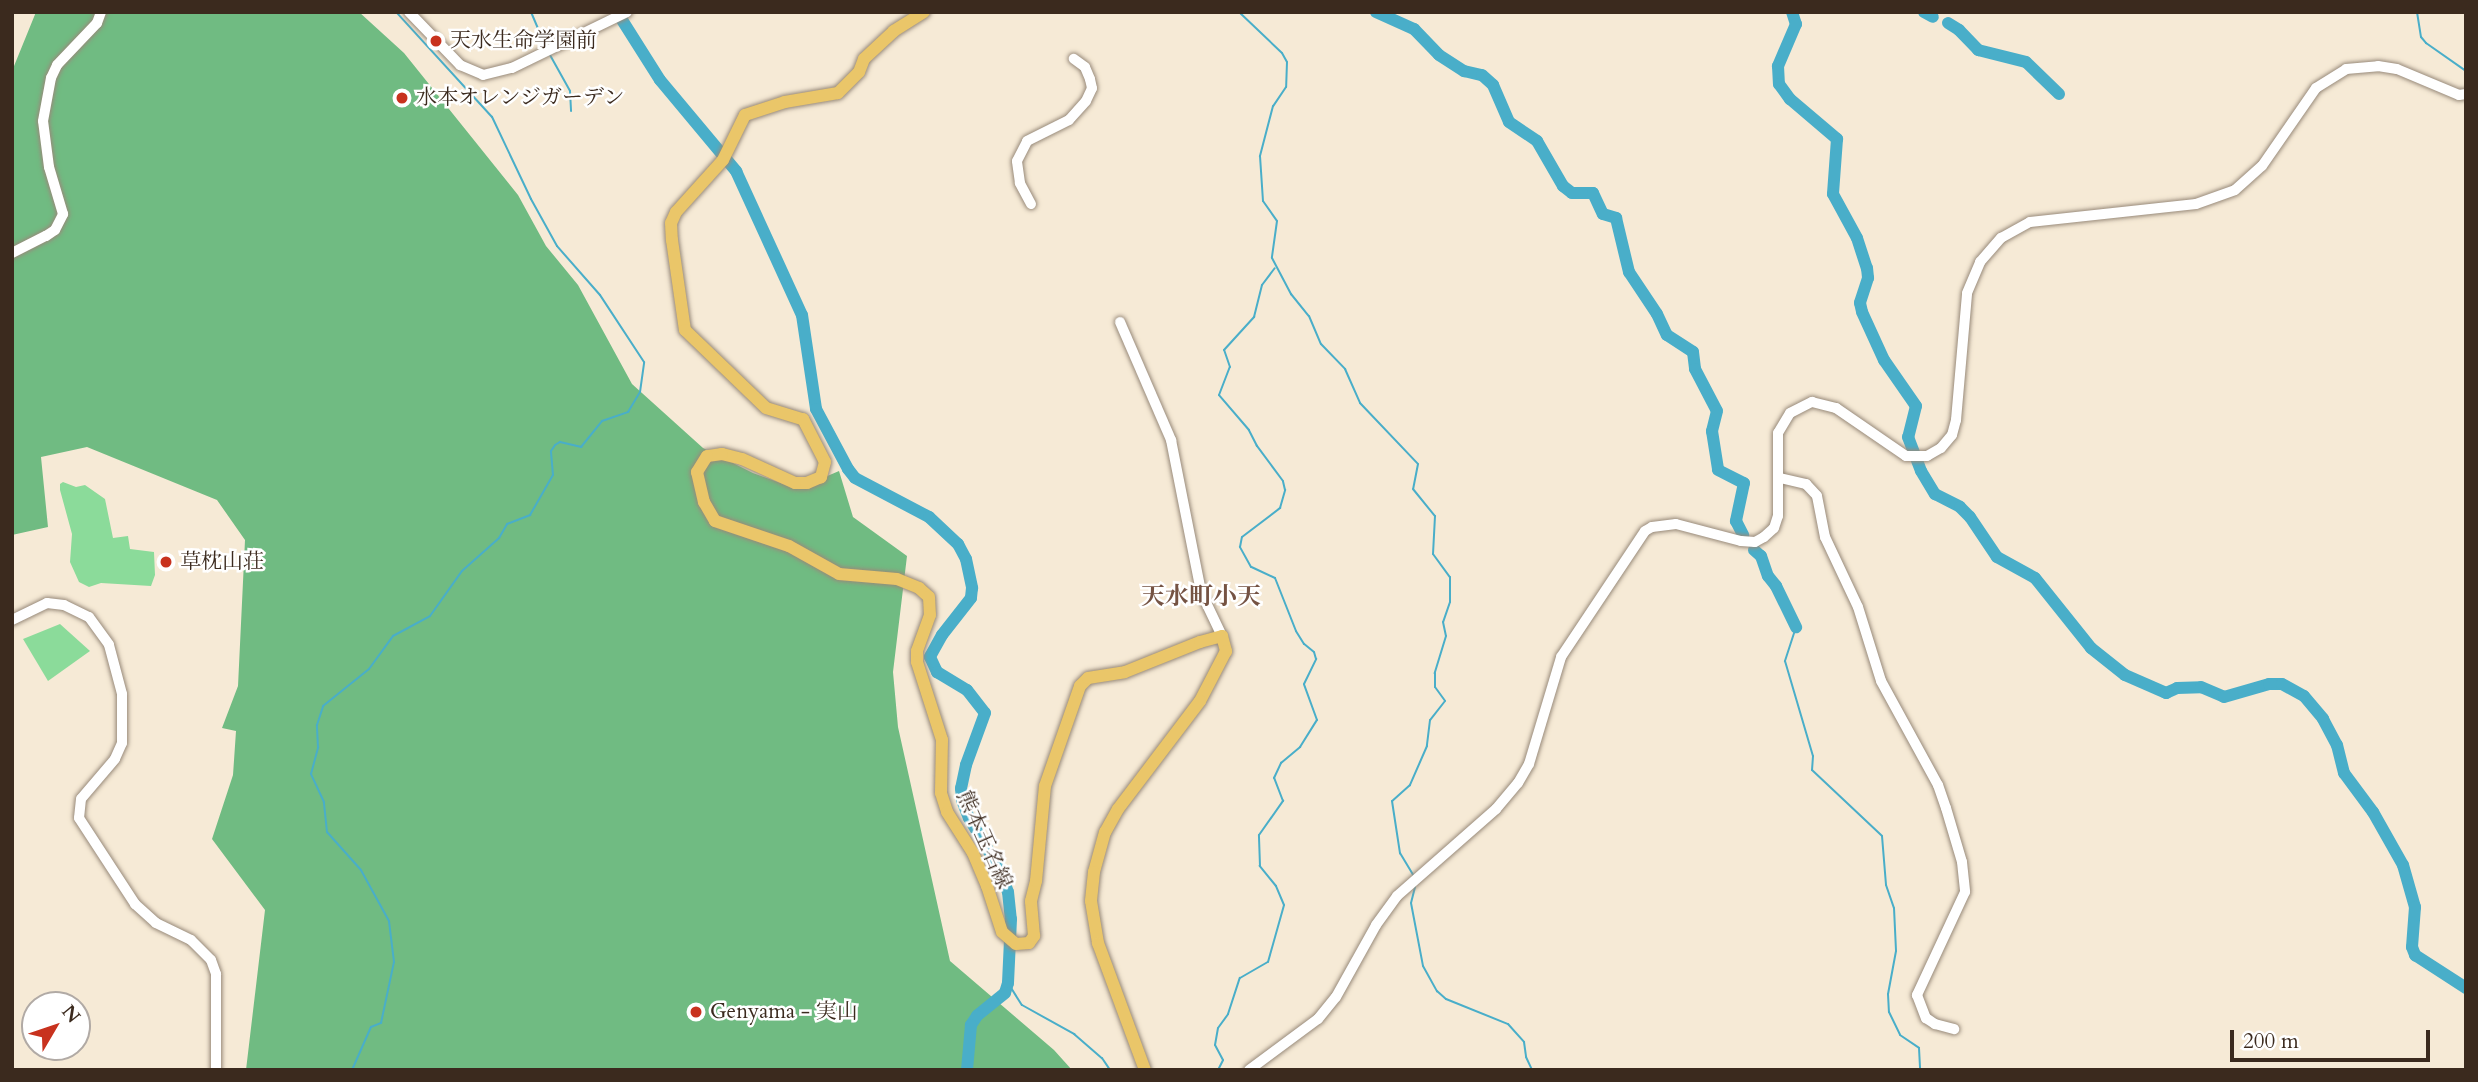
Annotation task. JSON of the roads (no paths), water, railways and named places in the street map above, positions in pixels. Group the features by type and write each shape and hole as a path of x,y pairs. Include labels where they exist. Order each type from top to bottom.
{"main road":[{"name":"熊本玉名線","path":"924,12 894,31 864,59 859,72 838,93 765,106 745,115 723,160 676,212 671,223 685,330 766,408 803,419 825,462 821,477 807,483 795,483 742,459 722,454 707,456 697,472 710,514 730,527 789,546 839,574 897,579 919,588 929,597 930,615 917,651 917,662 942,740 942,793 947,812 973,853 1009,940 1022,945 1034,936 1031,901 1036,881 1045,786 1080,685 1088,678 1125,672 1222,636"},
{"path":"1145,1070 1098,943 1091,901 1094,872 1105,832 1118,808 1200,701 1226,651 1222,636"}],"street":[{"path":"12,253 55,230 63,214 49,167 43,121 51,78 57,65 97,23 102,12"},
{"path":"409,12 460,65 483,75 512,68 622,15"},
{"path":"1031,204 1020,183 1017,161 1027,141 1075,116 1091,93 1090,79 1085,67 1074,59"},
{"path":"1249,1070 1297,1037 1327,1009 1376,925 1406,886 1496,809 1518,783 1529,764 1562,657 1645,531 1652,527 1675,524 1755,542 1774,528 1779,516 1780,478 1777,449 1783,421 1799,406 1812,402 1836,408 1895,450 1916,457 1941,447 1952,435 1956,420 1963,314 1972,278 1990,249 2015,229 2053,218 2196,204 2235,190 2262,166 2315,88 2346,69 2378,66 2397,69 2459,95 2466,94"},
{"path":"1120,322 1171,440 1201,592 1222,636"},
{"path":"1780,478 1806,484 1816,496 1825,537 1858,607 1881,681 1938,785 1946,808 1962,862 1965,892 1917,995 1926,1018 1954,1029"},
{"path":"12,620 47,603 64,605 89,617 109,645 122,694 122,743 115,759 80,799 79,818 135,904 156,923 191,940 211,960 216,974 216,1070"}],"waterway":[{"path":"352,1070 371,1027 381,1023 394,962 389,921 361,870 327,832 324,802 311,774 318,747 317,725 323,706 369,669 393,636 430,616 462,571 499,538 507,524 530,515 553,475 551,451 555,445 560,442 581,447 602,421 628,412 640,392 644,362 600,295 557,246 492,117 396,12"},
{"path":"531,12 545,45"},
{"path":"617,12 660,80 736,171 802,315 816,409 848,469 855,478 929,517 958,544 966,559 972,588 971,598 942,635 930,657 937,672 967,690 985,713 966,765 961,788 962,800 969,818 1001,872 1008,892 1011,919 1008,983 1005,993 977,1016 971,1025 967,1070"},
{"path":"1239,12 1282,53 1287,62 1286,87 1273,106 1260,156 1263,201 1277,221 1272,258 1291,294 1309,316 1321,344 1345,369 1360,403 1418,464 1413,489 1435,516 1433,554 1450,577 1450,602 1443,622 1446,636 1435,673 1435,687 1445,701 1430,720 1427,746 1410,785 1392,801 1400,853 1413,875"},
{"path":"1376,12 1414,29 1439,55 1464,71 1482,75 1493,85 1509,122 1537,141 1563,186 1572,193 1593,193 1603,214 1616,218 1629,272 1657,314 1667,335 1693,352 1695,369 1717,411 1712,431 1718,470 1744,483 1736,521 1743,535"},
{"path":"1792,12 1796,24 1778,66 1779,84 1790,99 1837,139 1833,194 1857,238 1867,268 1868,278 1860,303 1862,312 1884,360 1916,406 1908,437 1921,471 1935,494 1960,507 1970,517 1997,557 2035,578 2091,648 2125,675 2166,693 2177,688 2201,687 2224,697 2269,684 2282,684 2304,696 2323,719 2337,745 2344,773 2373,812 2403,865 2415,907 2412,947 2415,955 2466,988"},
{"path":"1924,12 1933,17"},
{"path":"2417,12 2421,37 2466,71"},
{"path":"1948,23 1959,30 1978,50 2026,62 2059,94"},
{"path":"550,55 570,91 571,111"},
{"path":"1218,1070 1223,1060 1215,1045 1218,1028 1228,1014 1240,978 1268,962 1284,905 1276,886 1260,866 1259,835 1283,801 1274,778 1281,763 1300,747 1317,720 1304,684 1316,659 1314,652 1304,644 1296,631 1275,578 1251,567 1240,547 1242,537 1280,508 1285,490 1283,481 1257,446 1249,430 1219,395 1230,367 1224,350 1254,317 1262,285 1275,268"},
{"path":"1754,550 1761,556 1768,576 1776,586 1796,627"},
{"path":"1796,627 1785,661 1813,756 1812,770 1882,836 1886,885 1894,908 1896,951 1888,994 1889,1012 1900,1035 1919,1048 1920,1070"},
{"path":"1415,887 1411,903 1423,966 1437,991 1446,999 1508,1024 1524,1042 1526,1057 1532,1070"},
{"path":"1008,983 1022,1005 1074,1034 1102,1058 1110,1070"}],"place":[{"name":"天水生命学園前","path":"436,41"},
{"name":"水本オレンジガーデン","path":"402,98"},
{"name":"草枕山荘","path":"166,562"},
{"name":"Genyama - 実山","path":"696,1012"}],"district":[{"name":"天水町小天","path":"1201,597"}]}
